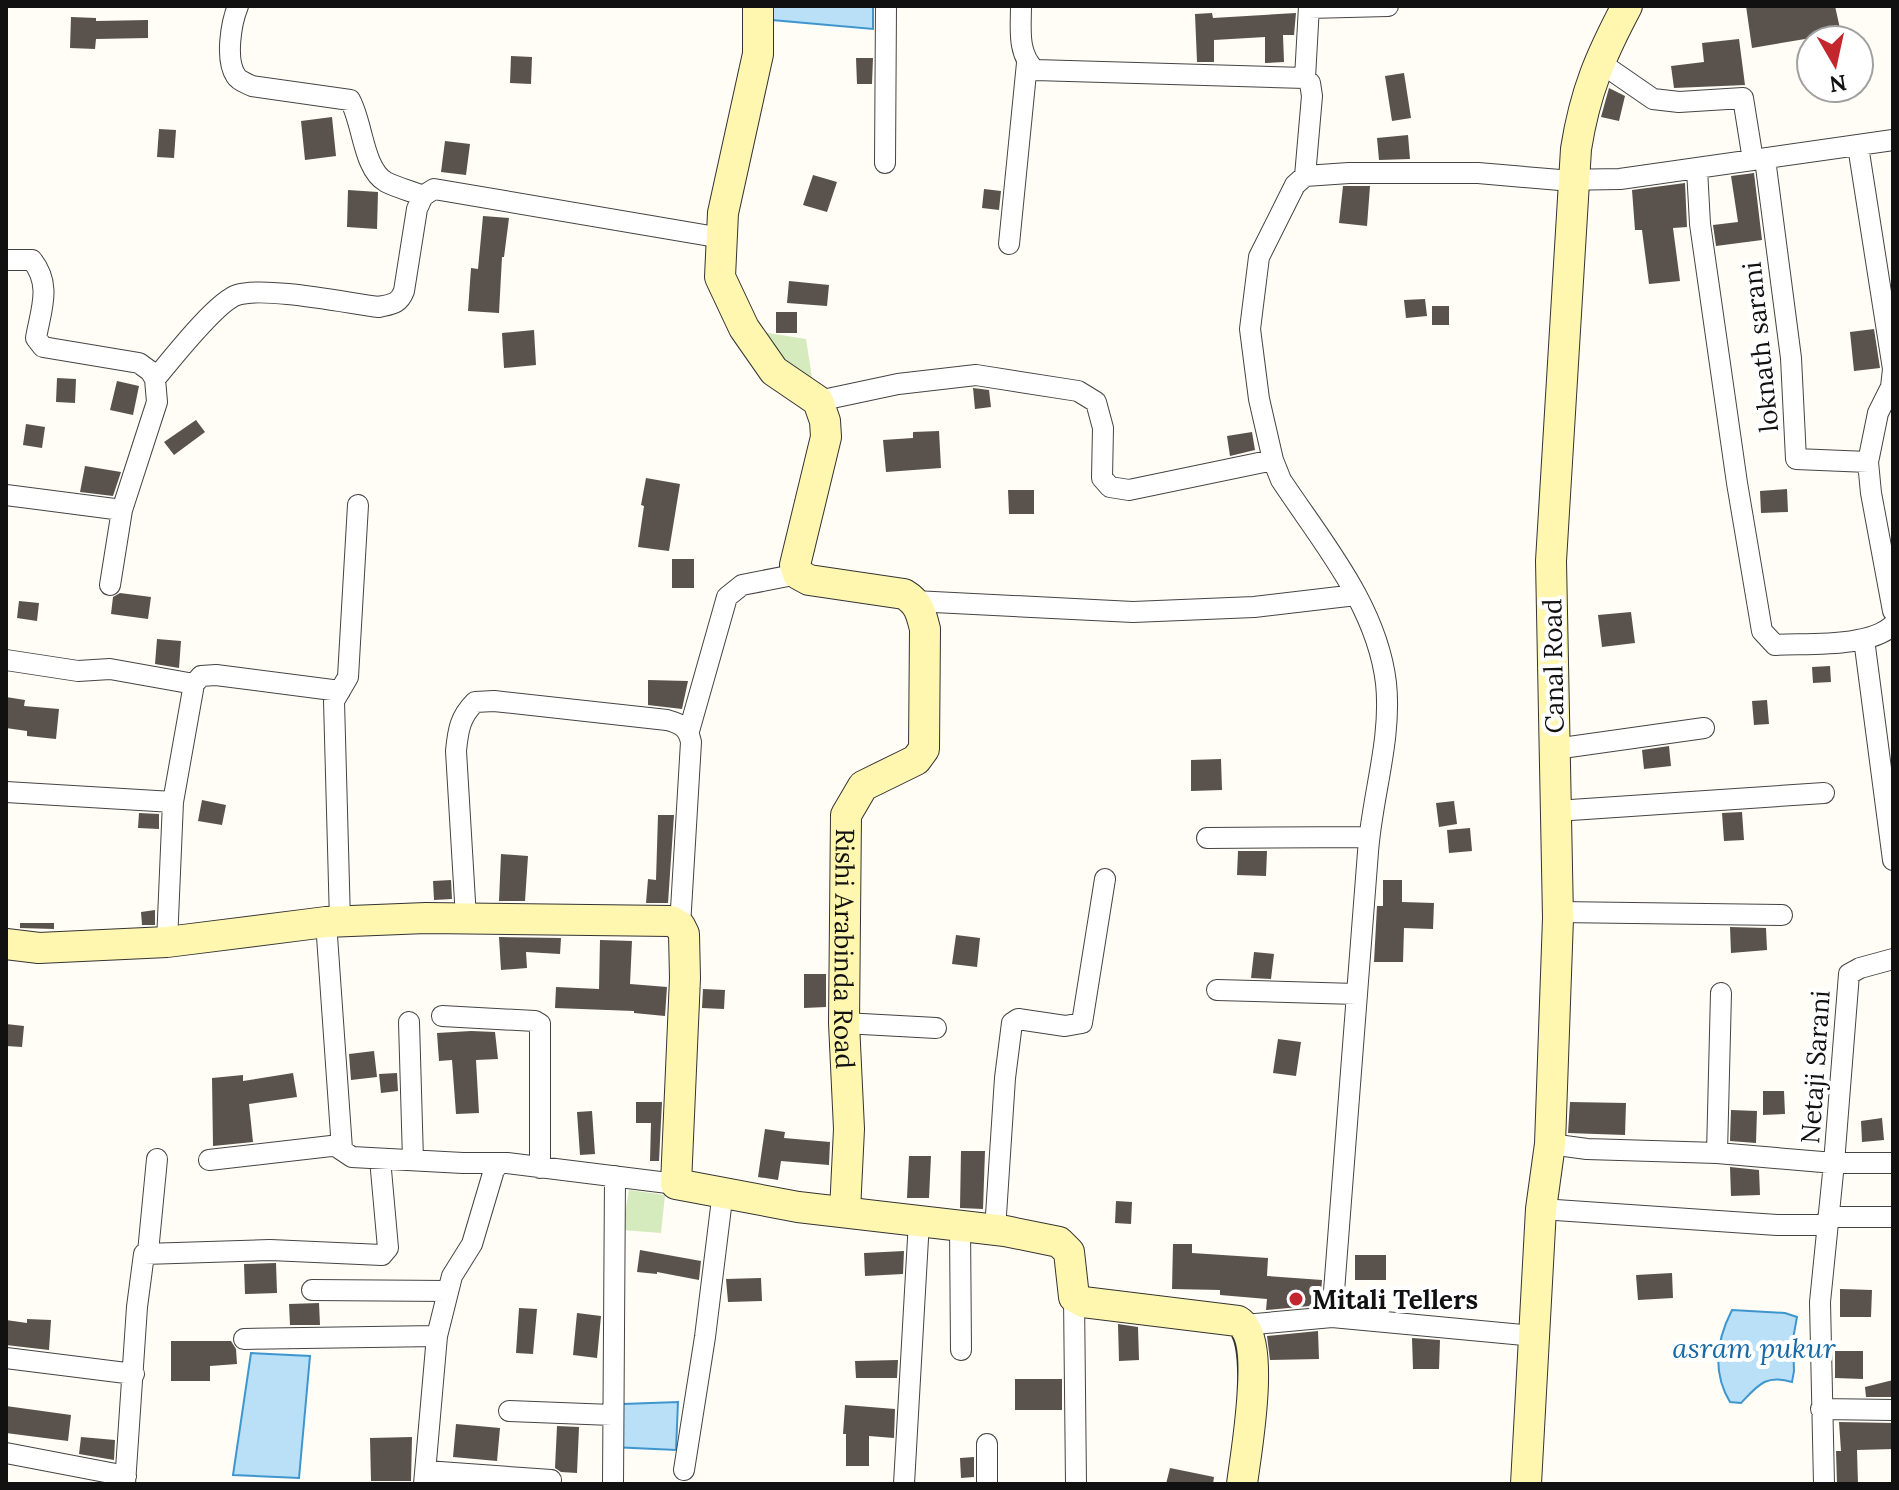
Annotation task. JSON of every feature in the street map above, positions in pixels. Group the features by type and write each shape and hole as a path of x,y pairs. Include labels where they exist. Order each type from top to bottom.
{"street":[{"path":"238,6 234,14 231,46 232,67 237,79 252,86 350,100 359,115 373,169 384,181 423,196"},
{"path":"758,6 758,54 723,213 720,277 744,328 774,371 818,401 825,421 826,437 799,540 795,565 798,574"},
{"path":"885,163 886,6"},
{"path":"1009,244 1027,63 1022,50 1021,6"},
{"path":"1305,78 1309,7 1388,6"},
{"name":"Canal Road","path":"1526,1484 1523,1334 1550,1144 1558,912 1551,561 1567,180 1585,97 1598,61 1627,6"},
{"path":"1598,61 1653,99 1679,102 1743,98 1759,160"},
{"path":"1027,63 1035,70 1305,78 1310,83 1312,96 1305,176"},
{"path":"1332,1317 1369,837 1385,731 1386,683 1373,635 1356,595 1281,480 1273,460 1259,399 1250,329 1259,257 1295,185 1305,176 1478,173 1567,180 1620,179 1893,140"},
{"path":"1858,146 1884,257 1893,369 1891,387 1878,413 1868,462 1893,611"},
{"name":"loknath sarani","path":"1759,160 1791,358 1796,459 1868,462"},
{"path":"1697,169 1700,224 1759,624 1767,639 1775,645 1864,639 1885,633 1893,625"},
{"path":"155,379 222,304 237,295 267,292 379,307 394,304 401,299 404,291 417,209 423,196 434,189 722,238"},
{"path":"6,260 32,260 43,274 44,294 36,338 43,347 139,363 155,379 157,402 122,510 110,585"},
{"path":"818,401 898,384 976,375 1078,391 1096,402 1103,428 1102,478 1110,487 1129,490 1273,460"},
{"path":"6,495 122,510"},
{"path":"342,1149 333,922 334,701 348,677 358,505"},
{"path":"676,1184 685,978 684,934 680,926 691,742 689,731 727,597 742,585 798,574 809,580 904,594 914,601 1133,612 1254,607 1356,595"},
{"name":"Rishi Arabinda Road","path":"845,1211 849,1129 844,1023 846,815 863,786 916,760 924,749 925,629 921,610 914,601"},
{"path":"1864,639 1884,736 1893,860"},
{"path":"6,660 78,671 110,669 194,684"},
{"path":"167,942 173,802 194,684 201,676 216,675 340,691"},
{"path":"466,918 456,751 458,727 464,712 475,702 494,701 667,720 681,724 689,731"},
{"path":"1555,749 1704,728"},
{"path":"6,792 173,802"},
{"path":"1556,811 1824,793"},
{"path":"1207,838 1369,837"},
{"path":"995,1230 1005,1078 1012,1023 1018,1019 1065,1026 1082,1023 1105,879"},
{"path":"1558,912 1782,915"},
{"path":"6,944 39,948 167,942 333,922 466,918 671,921 680,926"},
{"name":"Netaji Sarani","path":"1834,1163 1849,974 1893,959"},
{"path":"1217,990 1356,994"},
{"path":"1717,1153 1721,993"},
{"path":"442,1016 535,1021 540,1024 540,1168"},
{"path":"409,1022 413,1160"},
{"path":"844,1023 936,1028"},
{"path":"1550,1144 1587,1149 1717,1153 1834,1163 1893,1163"},
{"path":"209,1160 331,1146 342,1149 352,1157 499,1164 615,1176 723,1191 798,1207 995,1230 1059,1242 1069,1252 1074,1297 1076,1484"},
{"path":"148,1252 157,1159"},
{"path":"6,1453 126,1480 142,1257 148,1252 270,1250 382,1255 388,1248 380,1159"},
{"path":"1824,1484 1820,1302 1834,1163"},
{"path":"499,1164 494,1170 472,1244 456,1267 437,1336 425,1478 551,1480"},
{"path":"613,1484 615,1176"},
{"path":"684,1470 723,1191"},
{"path":"1541,1209 1777,1225 1893,1217"},
{"path":"904,1484 919,1221"},
{"path":"960,1226 961,1350"},
{"path":"312,1290 448,1291"},
{"path":"1074,1297 1083,1302 1213,1316 1244,1325 1332,1317 1523,1334"},
{"path":"1242,1484 1254,1364 1251,1339 1244,1325"},
{"path":"244,1339 437,1336"},
{"path":"6,1358 134,1374"},
{"path":"1821,1409 1893,1410"},
{"path":"509,1411 612,1415"},
{"path":"987,1444 987,1484"}],"green space":[{"path":"749,330 806,339 813,384 800,391"},
{"path":"629,1190 665,1195 661,1233 622,1230"}],"water":[{"path":"772,6 873,6 873,29 772,20"},
{"name":"asram pukur","path":"1732,1310 1785,1313 1797,1317 1792,1382 1769,1380 1741,1403 1730,1402 1720,1379 1718,1356 1722,1333"},
{"path":"251,1353 310,1356 299,1478 233,1475"},
{"path":"678,1402 676,1450 612,1447 623,1404"}],"building":[{"path":"1746,6 1835,6 1839,24 1795,24 1795,41 1752,48"},
{"path":"1212,13 1213,18 1296,13 1294,35 1283,35 1284,62 1265,63 1265,37 1214,40 1214,62 1197,62 1195,14"},
{"path":"71,17 96,18 96,21 148,20 148,38 96,39 95,49 70,48"},
{"path":"1739,39 1745,85 1674,88 1671,66 1704,62 1702,43"},
{"path":"511,56 532,57 531,84 510,83"},
{"path":"856,58 873,58 872,84 857,84"},
{"path":"1404,73 1411,118 1392,121 1385,76"},
{"path":"1609,88 1625,96 1619,121 1601,117"},
{"path":"332,117 336,156 305,160 301,121"},
{"path":"159,129 176,130 174,158 157,157"},
{"path":"1408,135 1410,159 1379,160 1377,138"},
{"path":"445,141 470,144 466,175 441,172"},
{"path":"1754,173 1762,240 1716,246 1713,225 1738,222 1731,176"},
{"path":"813,175 837,182 827,212 803,205"},
{"path":"1685,183 1687,227 1673,228 1680,281 1649,284 1642,230 1635,230 1632,190"},
{"path":"1343,186 1370,186 1367,226 1339,223"},
{"path":"984,189 1001,191 999,210 982,208"},
{"path":"348,190 378,192 377,229 347,227"},
{"path":"483,216 509,218 502,257 499,313 468,311 471,268 478,269"},
{"path":"789,281 829,285 827,306 787,303"},
{"path":"1425,299 1427,316 1406,318 1404,300"},
{"path":"1432,306 1449,306 1449,325 1432,325"},
{"path":"776,312 797,312 797,333 776,333"},
{"path":"1874,329 1880,368 1854,371 1850,332"},
{"path":"534,330 536,365 504,368 502,333"},
{"path":"57,378 76,379 75,403 56,402"},
{"path":"117,381 139,386 133,415 110,410"},
{"path":"973,388 989,390 991,407 975,409"},
{"path":"196,420 205,432 174,455 164,442"},
{"path":"26,424 45,427 42,448 23,445"},
{"path":"939,431 941,468 886,472 883,440 913,438 913,432"},
{"path":"1252,432 1255,450 1230,456 1227,436"},
{"path":"85,466 121,472 113,496 80,492"},
{"path":"646,478 680,484 669,551 638,547"},
{"path":"1787,489 1788,512 1761,513 1760,491"},
{"path":"1008,490 1034,490 1034,514 1009,514"},
{"path":"672,559 694,559 694,588 672,588"},
{"path":"120,593 151,597 148,619 111,614 113,597"},
{"path":"19,601 39,603 37,621 17,618"},
{"path":"1631,612 1635,643 1602,647 1598,615"},
{"path":"157,639 181,641 179,668 155,664"},
{"path":"1830,666 1831,682 1813,683 1812,667"},
{"path":"648,680 688,681 682,709 648,705"},
{"path":"6,697 25,700 24,706 59,709 56,739 27,736 27,731 6,728"},
{"path":"1767,700 1769,724 1754,725 1752,701"},
{"path":"1669,746 1671,766 1644,769 1642,750"},
{"path":"1221,759 1222,790 1191,791 1191,760"},
{"path":"202,800 226,805 222,825 198,821"},
{"path":"1454,801 1457,824 1439,827 1436,803"},
{"path":"1742,812 1744,840 1724,841 1722,813"},
{"path":"139,813 159,814 159,829 138,828"},
{"path":"658,815 674,815 668,903 646,903 648,879 656,880"},
{"path":"1470,828 1472,851 1449,853 1447,830"},
{"path":"1238,851 1267,851 1266,876 1237,875"},
{"path":"501,854 528,856 525,901 499,901"},
{"path":"451,880 452,899 434,900 433,881"},
{"path":"1383,880 1402,880 1402,902 1434,903 1433,929 1404,928 1403,962 1374,962 1377,906 1383,906"},
{"path":"155,910 155,925 142,925 141,912"},
{"path":"20,923 54,923 54,929 20,928"},
{"path":"1730,927 1766,928 1767,950 1731,953"},
{"path":"956,935 980,938 977,967 952,964"},
{"path":"499,937 561,938 560,954 526,952 527,968 501,970"},
{"path":"600,940 632,941 630,984 667,987 665,1016 634,1011 555,1008 556,987 599,989"},
{"path":"1254,952 1274,954 1271,979 1251,978"},
{"path":"804,974 826,974 826,1007 804,1008"},
{"path":"703,989 725,990 724,1009 702,1008"},
{"path":"6,1024 24,1026 22,1047 6,1046"},
{"path":"495,1032 498,1059 476,1060 479,1113 456,1114 452,1060 439,1061 437,1033"},
{"path":"1278,1039 1301,1042 1296,1076 1273,1073"},
{"path":"374,1051 377,1077 351,1080 349,1054"},
{"path":"293,1073 297,1097 249,1104 253,1142 213,1146 212,1078 243,1075 243,1081"},
{"path":"397,1073 398,1091 381,1093 379,1074"},
{"path":"1763,1091 1784,1091 1785,1114 1763,1115"},
{"path":"636,1102 662,1102 659,1161 650,1161 651,1123 636,1123"},
{"path":"1570,1102 1626,1103 1625,1135 1568,1133"},
{"path":"1731,1110 1757,1111 1756,1143 1730,1141"},
{"path":"592,1111 595,1154 580,1155 577,1112"},
{"path":"1882,1118 1884,1140 1862,1142 1861,1121"},
{"path":"765,1129 785,1132 784,1138 830,1142 829,1165 781,1161 778,1180 758,1177"},
{"path":"961,1151 985,1151 983,1209 960,1208"},
{"path":"909,1156 931,1156 929,1198 907,1198"},
{"path":"1730,1167 1759,1170 1760,1195 1731,1196"},
{"path":"1116,1201 1132,1202 1131,1224 1115,1223"},
{"path":"1173,1244 1192,1244 1192,1253 1268,1258 1267,1276 1322,1280 1320,1305 1266,1310 1267,1299 1220,1295 1220,1290 1172,1289"},
{"path":"640,1250 701,1261 699,1280 657,1272 637,1272"},
{"path":"904,1251 903,1274 865,1276 864,1253"},
{"path":"1355,1255 1386,1255 1386,1280 1355,1280"},
{"path":"276,1263 277,1293 245,1294 244,1264"},
{"path":"1672,1273 1673,1298 1638,1300 1636,1275"},
{"path":"761,1278 762,1301 728,1302 726,1279"},
{"path":"1840,1289 1872,1290 1871,1317 1840,1317"},
{"path":"319,1303 320,1325 290,1325 289,1304"},
{"path":"519,1308 537,1309 533,1354 516,1353"},
{"path":"577,1313 601,1316 597,1358 573,1355"},
{"path":"27,1319 51,1320 49,1350 6,1345 6,1320 27,1323"},
{"path":"1118,1324 1138,1327 1139,1360 1119,1361"},
{"path":"1318,1331 1319,1359 1270,1360 1267,1336"},
{"path":"1412,1338 1440,1340 1439,1369 1413,1369"},
{"path":"171,1341 231,1341 236,1349 237,1364 210,1366 210,1381 171,1381"},
{"path":"1835,1351 1863,1351 1863,1379 1835,1378"},
{"path":"898,1360 897,1378 856,1378 855,1361"},
{"path":"1015,1379 1062,1379 1062,1410 1015,1410"},
{"path":"1893,1380 1893,1397 1866,1397 1865,1387"},
{"path":"845,1405 895,1409 894,1438 869,1436 869,1466 846,1466 846,1434 843,1434"},
{"path":"6,1406 71,1415 68,1441 6,1433"},
{"path":"1839,1422 1893,1423 1893,1449 1857,1450 1858,1484 1837,1484 1836,1451 1841,1451"},
{"path":"456,1424 500,1428 497,1461 453,1457"},
{"path":"557,1426 579,1427 577,1473 561,1472 555,1468"},
{"path":"81,1437 115,1440 114,1460 79,1454"},
{"path":"412,1437 411,1481 371,1481 370,1438"},
{"path":"974,1457 974,1477 961,1478 960,1458"},
{"path":"1170,1468 1214,1477 1213,1484 1166,1484"}],"place":[{"name":"Mitali Tellers","path":"1296,1299"}]}
